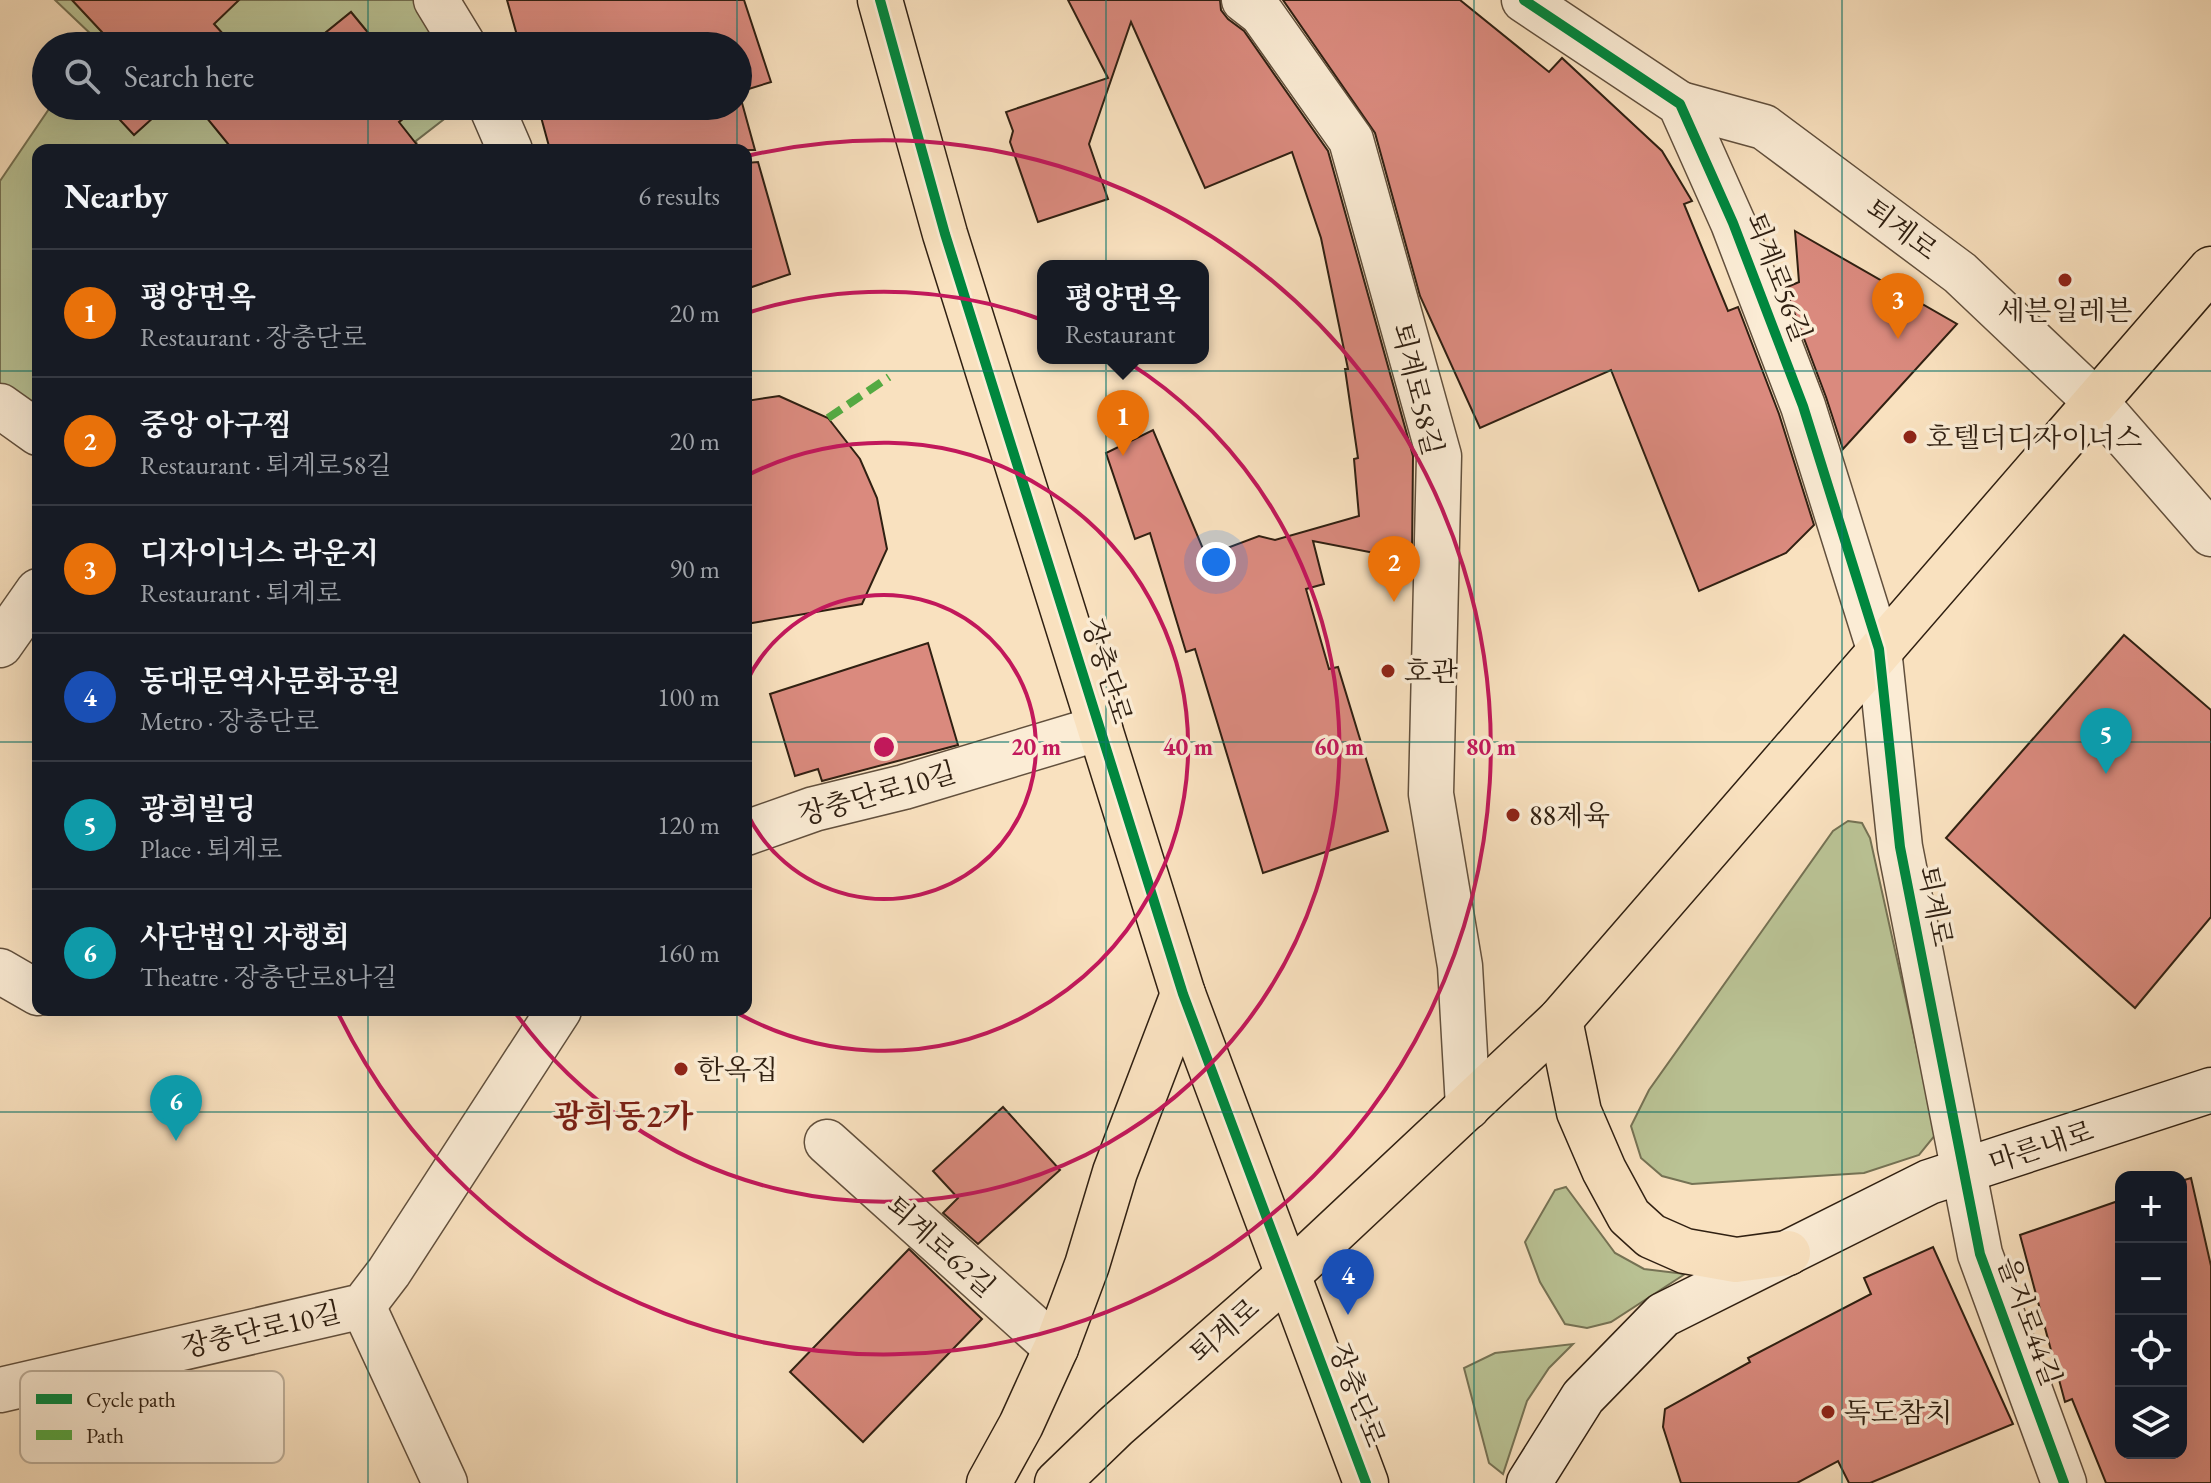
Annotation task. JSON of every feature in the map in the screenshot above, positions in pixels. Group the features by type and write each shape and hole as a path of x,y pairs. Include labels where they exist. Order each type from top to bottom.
{"main road":[{"name":"장충단로","path":"880,0 945,234 1183,994 1366,1483"},
{"name":"퇴계로","path":"1057,1483 1116,1426 1287,1276 1560,1020 2094,400 2211,269"},
{"path":"989,1483 1021,1425 1056,1348 1087,1265 1125,1144 1183,994"},
{"path":"1560,1020 1579,1112 1604,1170 1629,1216 1651,1236 1685,1251 1736,1260 1788,1253"}],"street":[{"path":"436,0 455,32"},
{"name":"퇴계로58길","path":"1244,0 1262,14 1351,140 1439,456 1434,774 1431,794 1460,966 1468,1107"},
{"path":"1524,0 1680,104"},
{"name":"퇴계로","path":"1680,104 1764,127 1960,273 2094,400 2211,534"},
{"name":"퇴계로56길","path":"1680,104 1733,223 1803,406 1879,649"},
{"path":"497,120 507,144"},
{"path":"0,406 32,429"},
{"path":"0,645 32,600"},
{"name":"퇴계로","path":"1879,649 1900,847 1965,1171"},
{"name":"장충단로10길","path":"752,831 814,809 904,787 1100,728"},
{"path":"0,971 32,990"},
{"name":"장충단로10길","path":"82,1371 363,1306 398,1259 555,1016"},
{"name":"마른내로","path":"1529,1483 1583,1397 1663,1315 1929,1182 2211,1090"},
{"name":"퇴계로62길","path":"827,1142 1056,1348"},
{"name":"을지로44길","path":"1965,1171 1980,1254 2064,1483"},
{"path":"363,1306 445,1483"},
{"name":"장충단로10길","path":"0,1390 20,1385"}],"green space":[{"path":"55,0 72,0 102,32 89,32"},
{"path":"238,0 418,0 436,32 367,32 351,12 326,32 221,32 214,24"},
{"path":"41,120 120,120 134,134 150,120 219,120 213,125 228,144 32,144 32,429 0,406 0,181"},
{"path":"402,120 443,120 416,141 417,144 372,144"},
{"path":"1848,821 1862,823 1870,838 1936,1134 1919,1155 1864,1173 1692,1184 1662,1176 1641,1158 1631,1126 1649,1090 1833,831"},
{"path":"1566,1187 1615,1253 1644,1269 1685,1274 1611,1322 1587,1328 1565,1324 1540,1282 1525,1242 1555,1190"},
{"path":"1573,1344 1549,1368 1527,1401 1503,1474 1489,1463 1464,1368 1495,1353"}],"building":[{"path":"72,0 239,0 214,24 221,32 102,32"},
{"path":"507,0 744,0 771,82 752,88 752,32 516,32"},
{"path":"1068,0 1220,0 1221,10 1244,31 1328,151 1413,456 1412,556 1395,557 1313,541 1324,584 1306,589 1329,669 1338,667 1388,831 1263,873 1195,649 1186,652 1150,533 1135,539 1106,453 1153,430 1206,556 1259,536 1275,540 1359,516 1354,459 1358,458 1345,369 1348,369 1321,238 1292,152 1205,188 1131,22 1089,144 1108,199 1038,222 1010,142 1013,131 1006,112 1108,78"},
{"path":"1283,0 1460,0 1549,72 1562,58 1662,151 1692,201 1684,204 1728,311 1738,307 1779,414 1814,525 1786,553 1699,591 1611,370 1480,428 1420,296 1375,133"},
{"path":"351,12 367,32 326,32"},
{"path":"120,120 151,120 134,135"},
{"path":"208,120 402,120 399,122 416,144 228,144"},
{"path":"542,120 747,120 755,150 752,150 752,144 548,144"},
{"path":"752,162 758,162 790,274 752,287"},
{"path":"1795,231 1957,324 1843,449 1785,288 1799,282"},
{"path":"779,396 828,418 860,459 877,498 887,549 862,604 752,623 752,400"},
{"path":"2124,635 2211,710 2211,917 2135,1008 1946,838"},
{"path":"928,643 958,745 822,781 818,769 795,776 770,694"},
{"path":"1003,1107 1060,1170 978,1244 943,1213 958,1198 933,1171"},
{"path":"2191,1178 2211,1266 2211,1483 2106,1483 2072,1399 2065,1402 2020,1235 2115,1202 2115,1459 2187,1459 2187,1179"},
{"path":"1933,1247 2013,1424 1870,1483 1849,1483 1838,1461 1797,1483 1681,1483 1663,1427 1665,1409 1750,1362 1748,1358 1871,1294 1864,1278"},
{"path":"909,1249 982,1319 863,1442 790,1372"}],"marked path":[{"path":"828,418 889,377"}],"cycle path":[{"path":"880,0 945,234 1183,994 1366,1483"},
{"path":"1524,0 1680,104 1733,223 1803,406 1879,649 1900,847 1980,1254 2064,1483"}],"place":[{"name":"세븐일레븐","path":"2065,280"},
{"name":"디자이너스 라운지","path":"1898,339"},
{"name":"호텔더디자이너스","path":"1910,437"},
{"name":"평양면옥","path":"1123,456"},
{"name":"중앙 아구찜","path":"1394,602"},
{"name":"호관","path":"1388,671"},
{"name":"광희빌딩","path":"2106,774"},
{"name":"88제육","path":"1513,815"},
{"name":"한옥집","path":"681,1069"},
{"name":"사단법인 자행회","path":"176,1141"},
{"name":"동대문역사문화공원","path":"1348,1315"},
{"name":"독도참치","path":"1828,1412"}],"district":[{"name":"광희동2가","path":"623,1116"}]}
